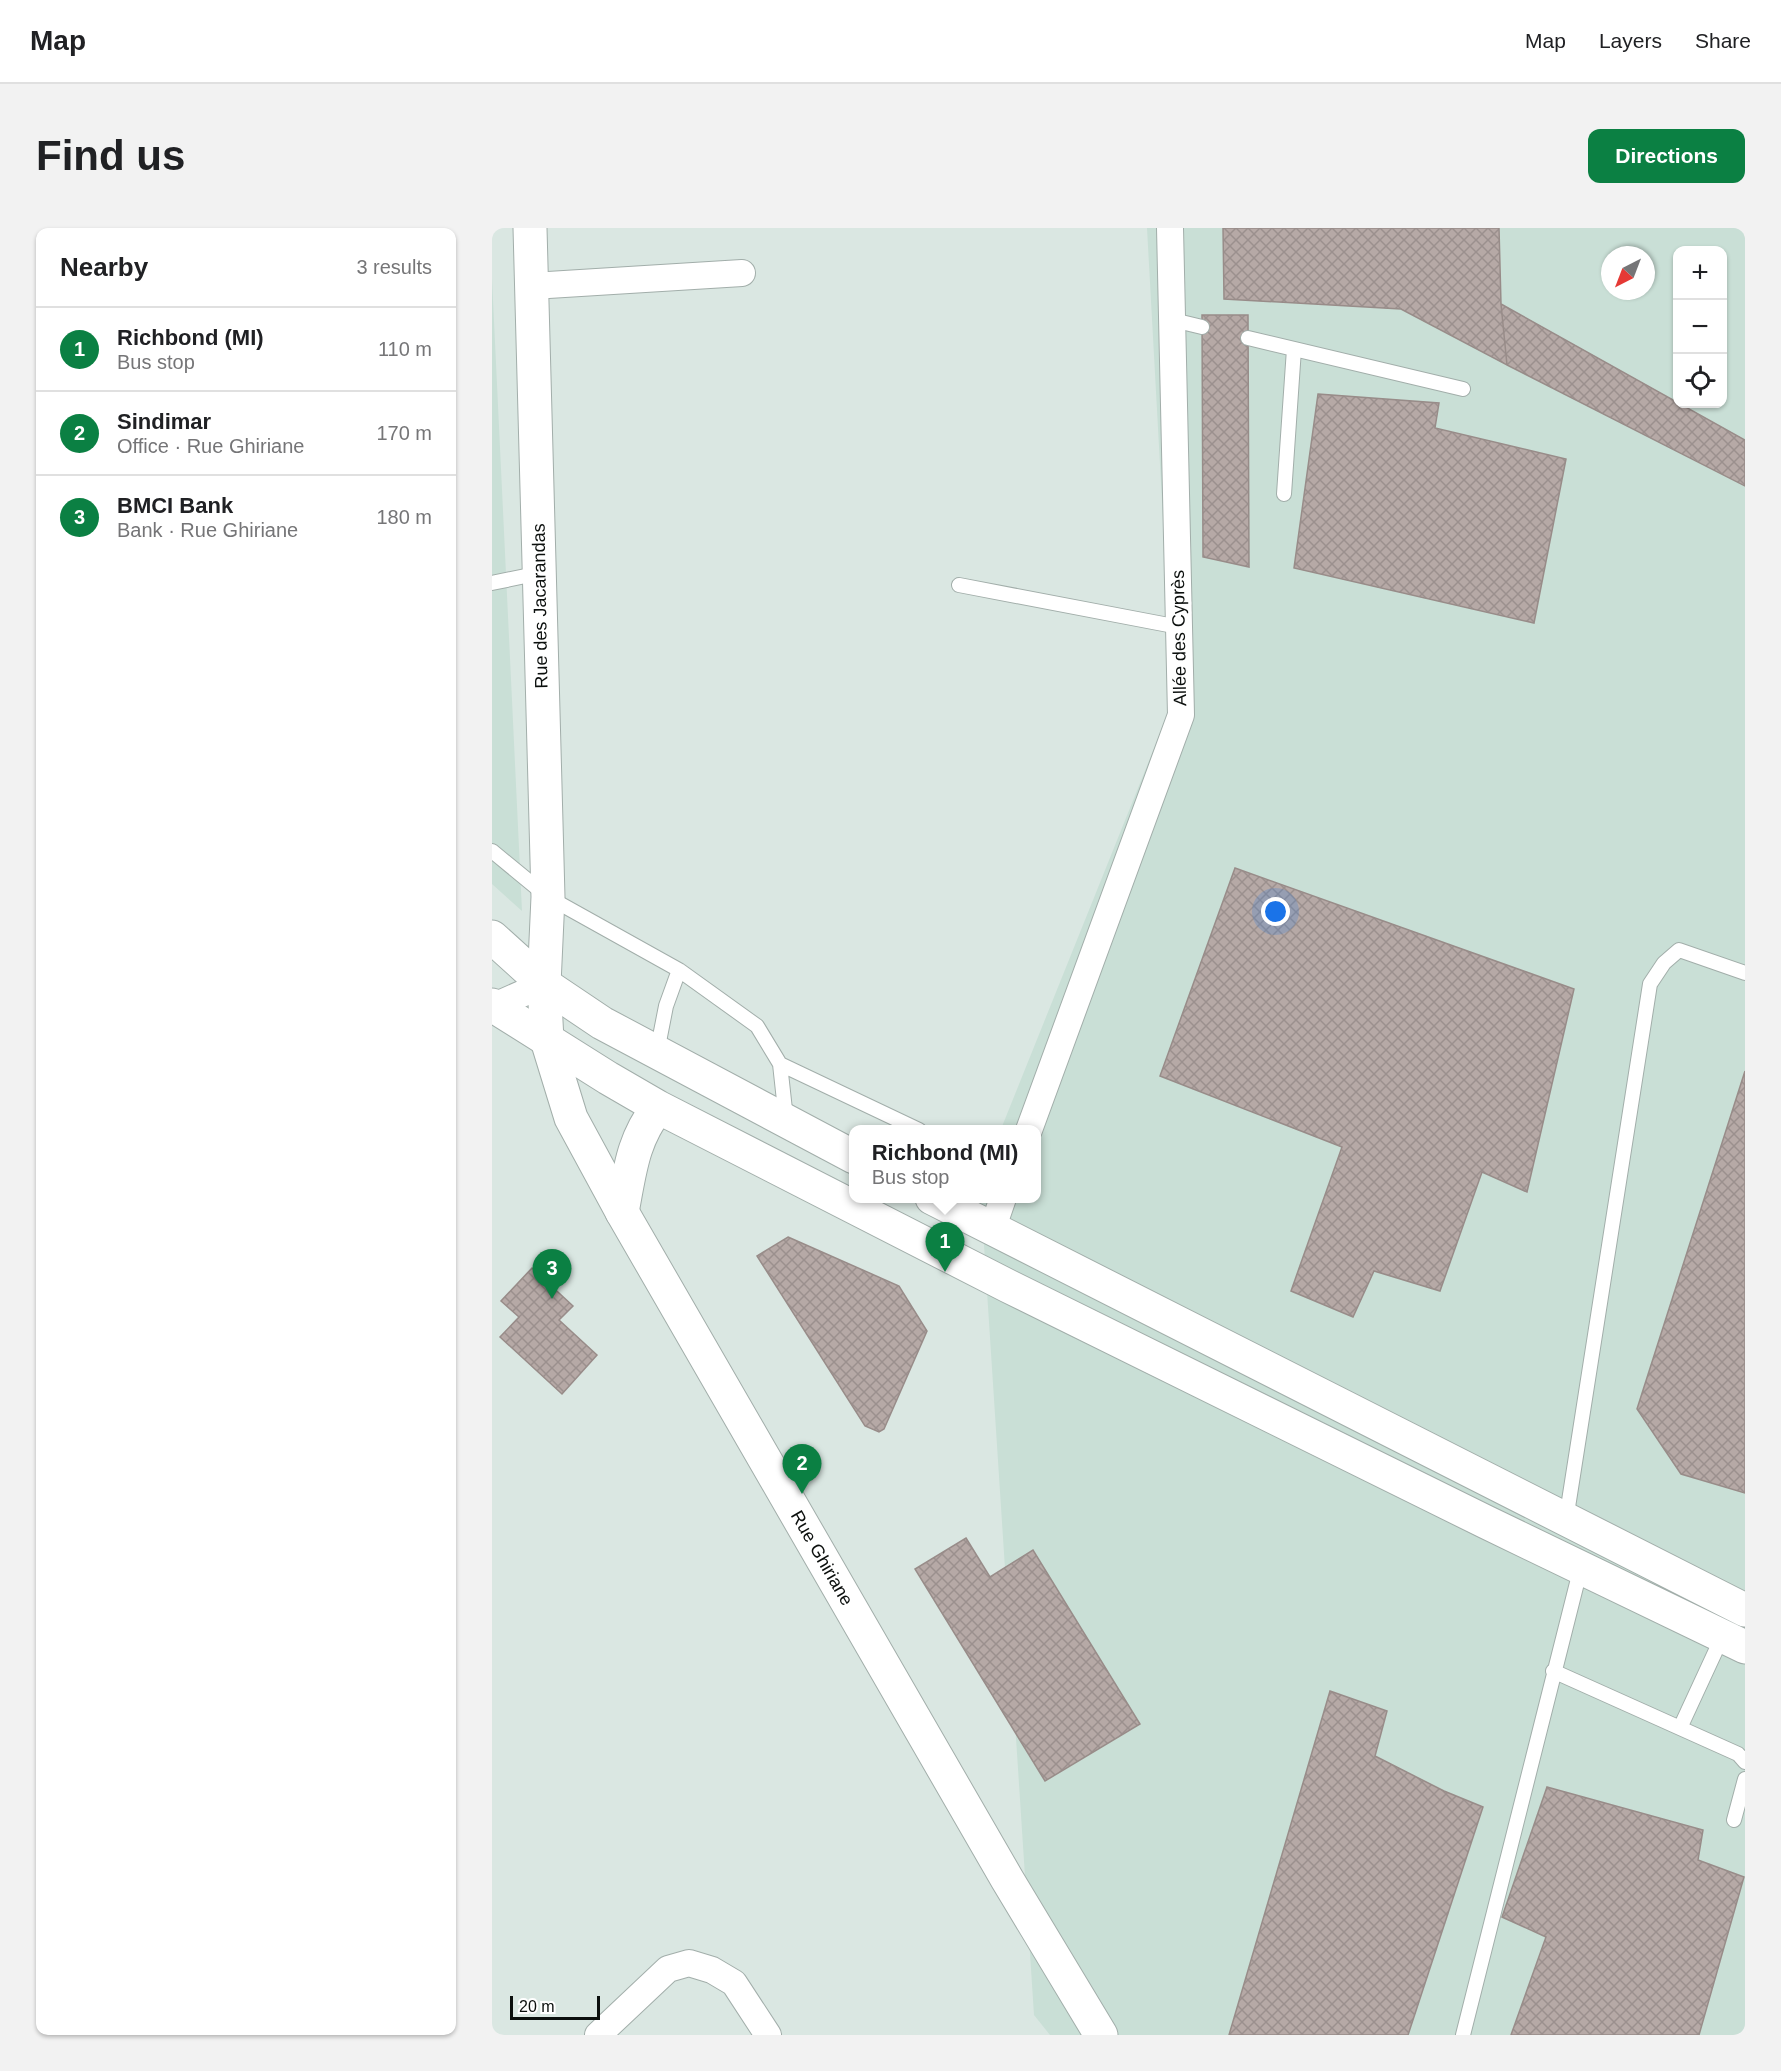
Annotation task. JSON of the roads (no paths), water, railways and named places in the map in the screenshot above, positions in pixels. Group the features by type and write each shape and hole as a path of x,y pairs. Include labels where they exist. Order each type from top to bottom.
{"main road":[{"name":"Rue des Jacarandas","path":"530,228 548,897 544,984 547,1040"},
{"path":"492,937 544,984 602,1023 849,1154"},
{"path":"492,1006 658,1107 1008,1286 1734,1641"},
{"name":"Rue Ghiriane","path":"547,1040 571,1118 622,1212 1007,1879 1101,2035"},
{"path":"622,1212 636,1145 643,1127 658,1107"},
{"path":"941,1203 1745,1610"}],"street":[{"name":"Allée des Cyprès","path":"1031,1125 1181,715 1170,228"},
{"path":"532,286 742,273"},
{"path":"492,1006 544,984"},
{"path":"992,1230 1001,1203"},
{"path":"598,2035 668,1969 689,1963 712,1970 734,1983 768,2035"}],"lane":[{"path":"1173,320 1202,327"},
{"path":"1248,338 1462,389"},
{"path":"1284,494 1294,349"},
{"path":"492,583 540,573"},
{"path":"959,585 1179,627"},
{"path":"492,851 548,897 680,970 757,1026 780,1064 786,1121"},
{"path":"1566,1520 1650,984 1664,963 1679,950 1745,973"},
{"path":"657,1052 666,1006 680,970"},
{"path":"780,1064 908,1125"},
{"path":"1463,2035 1581,1567"},
{"path":"1680,1728 1734,1641"},
{"path":"1553,1671 1738,1754 1745,1762"},
{"path":"1734,1820 1745,1779"}],"place":[{"name":"Richbond (MI)","path":"945,1272"},
{"name":"BMCI Bank","path":"552,1299"},
{"name":"Sindimar","path":"802,1494"}]}
